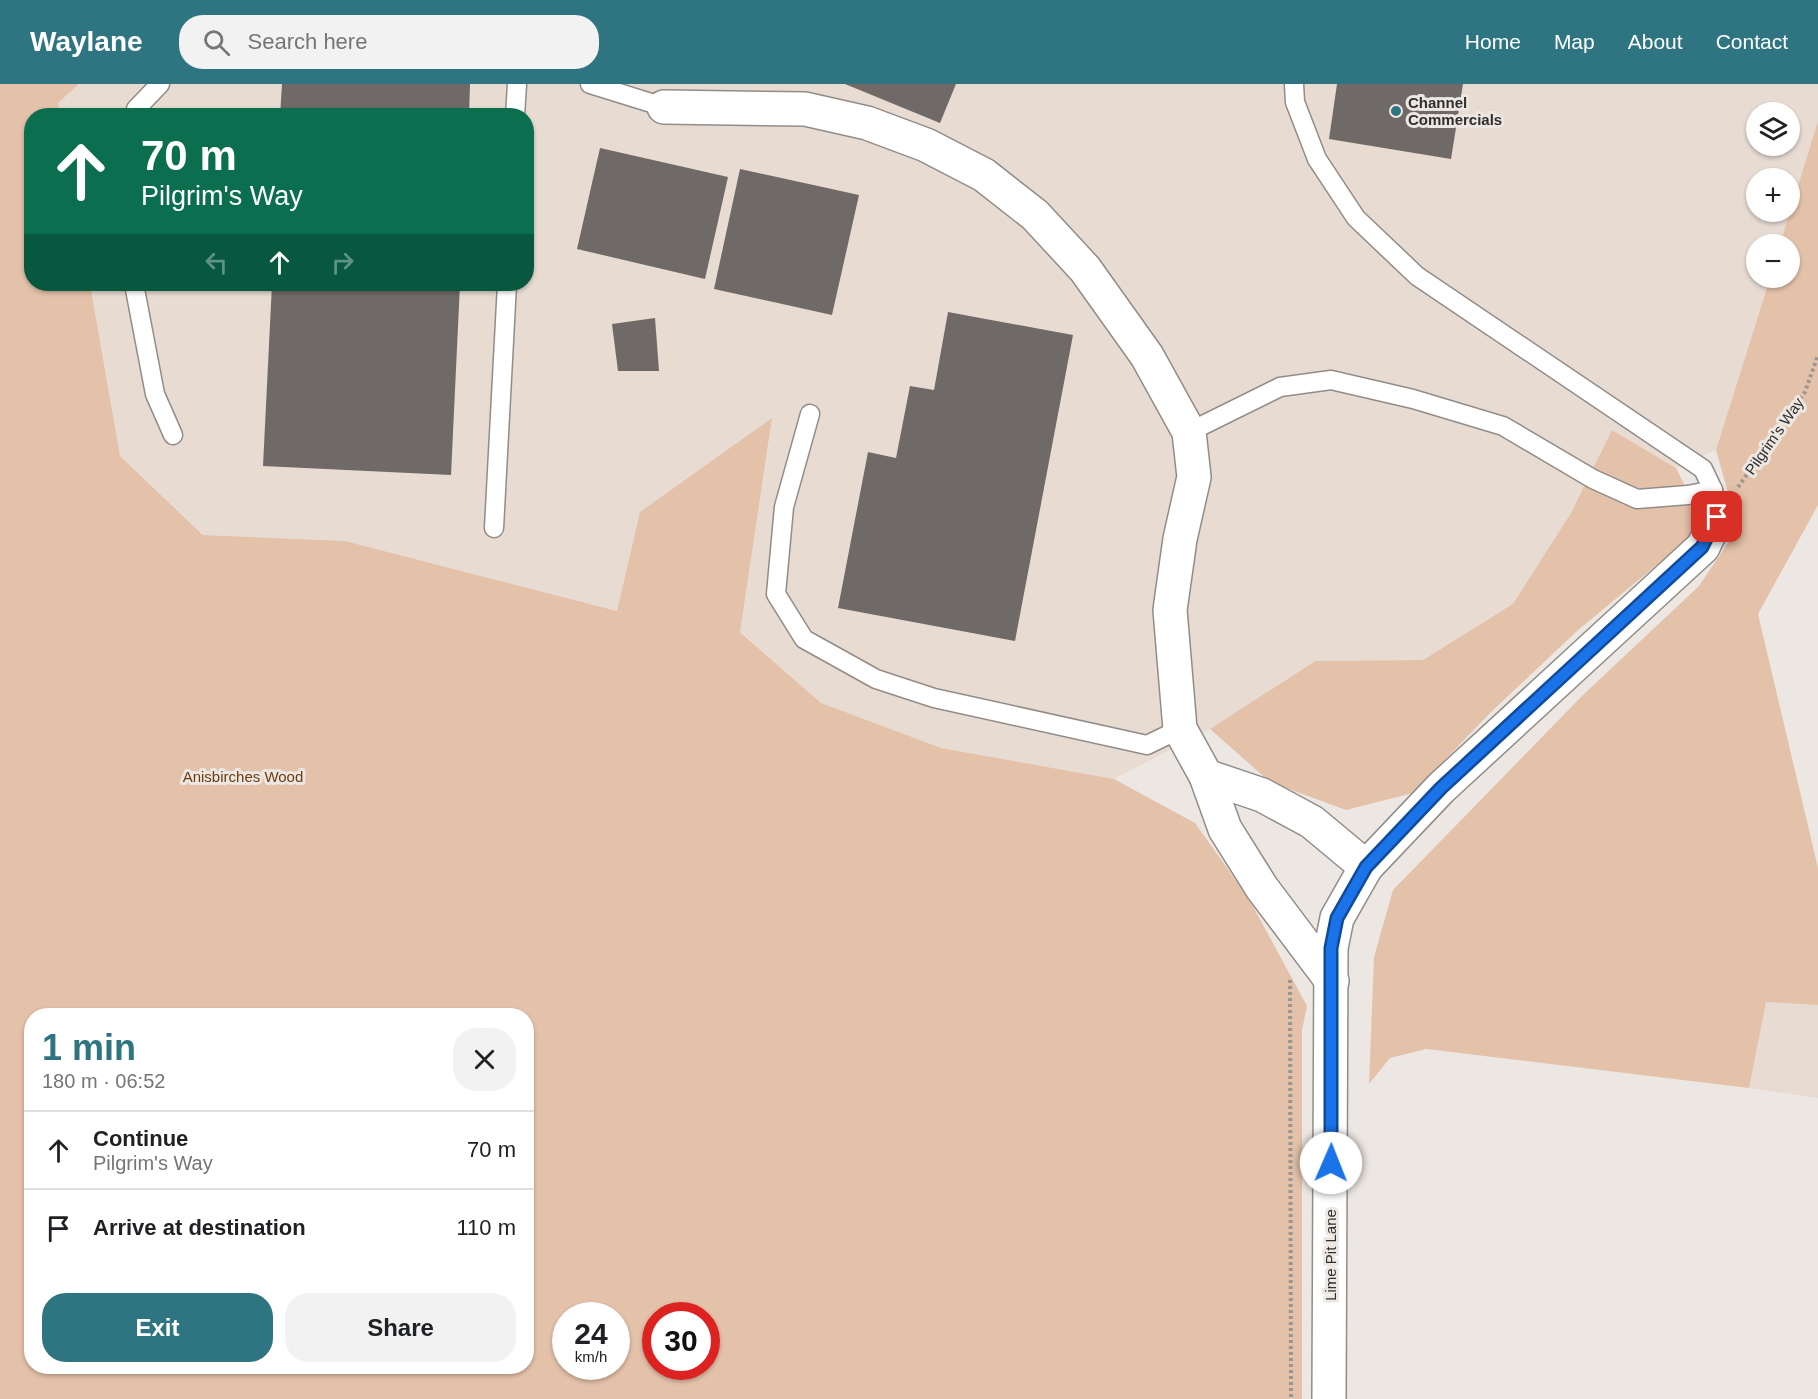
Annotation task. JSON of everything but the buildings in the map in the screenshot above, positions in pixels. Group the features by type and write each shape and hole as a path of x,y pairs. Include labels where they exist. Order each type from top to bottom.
{"street":[{"path":"664,107 805,109 867,123 926,145 984,175 1035,215 1085,269 1147,356 1189,432 1194,477 1180,539 1170,610 1180,729 1206,776 1225,829 1262,888 1332,981"},
{"path":"1206,776 1262,795 1312,822 1366,867 1441,788 1702,547 1715,503"},
{"name":"Lime Pit Lane","path":"1329,1399 1331,948 1337,918 1366,867"}],"lane":[{"path":"137,108 160,84"},
{"path":"516,108 517,84"},
{"path":"590,84 664,107"},
{"path":"1189,432 1280,387 1330,380 1413,399 1503,426 1593,479 1638,499 1715,503 1703,469 1417,276 1356,218 1317,159 1295,102 1294,84"},
{"path":"135,291 155,394 173,435"},
{"path":"494,528 507,291"},
{"path":"810,414 784,507 776,594 804,639 876,680 934,698 1147,745 1180,729"}],"path":[{"name":"Pilgrim's Way","path":"1715,503 1805,392 1818,355"},
{"path":"1291,1399 1290,979 1332,981"}],"shaded area":[{"path":"79,84 1818,84 1818,121 1800,180 1800,168 1746,168 1746,222 1787,222 1783,234 1746,234 1746,288 1767,288 1716,450 1676,468 1612,430 1571,513 1514,604 1423,660 1314,661 1210,729 1114,779 941,748 821,703 740,631 772,419 640,512 617,611 345,541 204,535 120,456 91,291 534,291 534,108 59,108 58,103"},
{"path":"1766,1002 1818,1005 1818,1098 1749,1088"}],"green space":[{"name":"Anisbirches Wood","path":"0,84 79,84 58,103 59,108 24,108 24,291 91,291 120,456 203,535 345,541 617,611 640,512 772,418 740,632 821,703 941,748 1114,779 1195,823 1249,899 1307,1006 1302,1030 1302,1399 0,1399"},
{"path":"1818,121 1818,505 1758,614 1818,868 1818,1005 1766,1002 1749,1088 1426,1049 1390,1058 1369,1084 1374,957 1393,890 1583,695 1699,586 1738,528 1716,450 1767,288 1800,288 1800,234 1783,234 1787,222 1800,222 1800,179"},
{"path":"1612,430 1676,468 1697,510 1688,539 1577,631 1491,712 1413,793 1346,810 1270,782 1210,729 1315,661 1423,660 1513,604 1571,513"}],"place":[{"name":"Channel Commercials","path":"1396,111"}],"route":[{"path":"1331,1163 1331,948 1337,918 1366,867 1441,788 1702,547 1717,517"}]}
